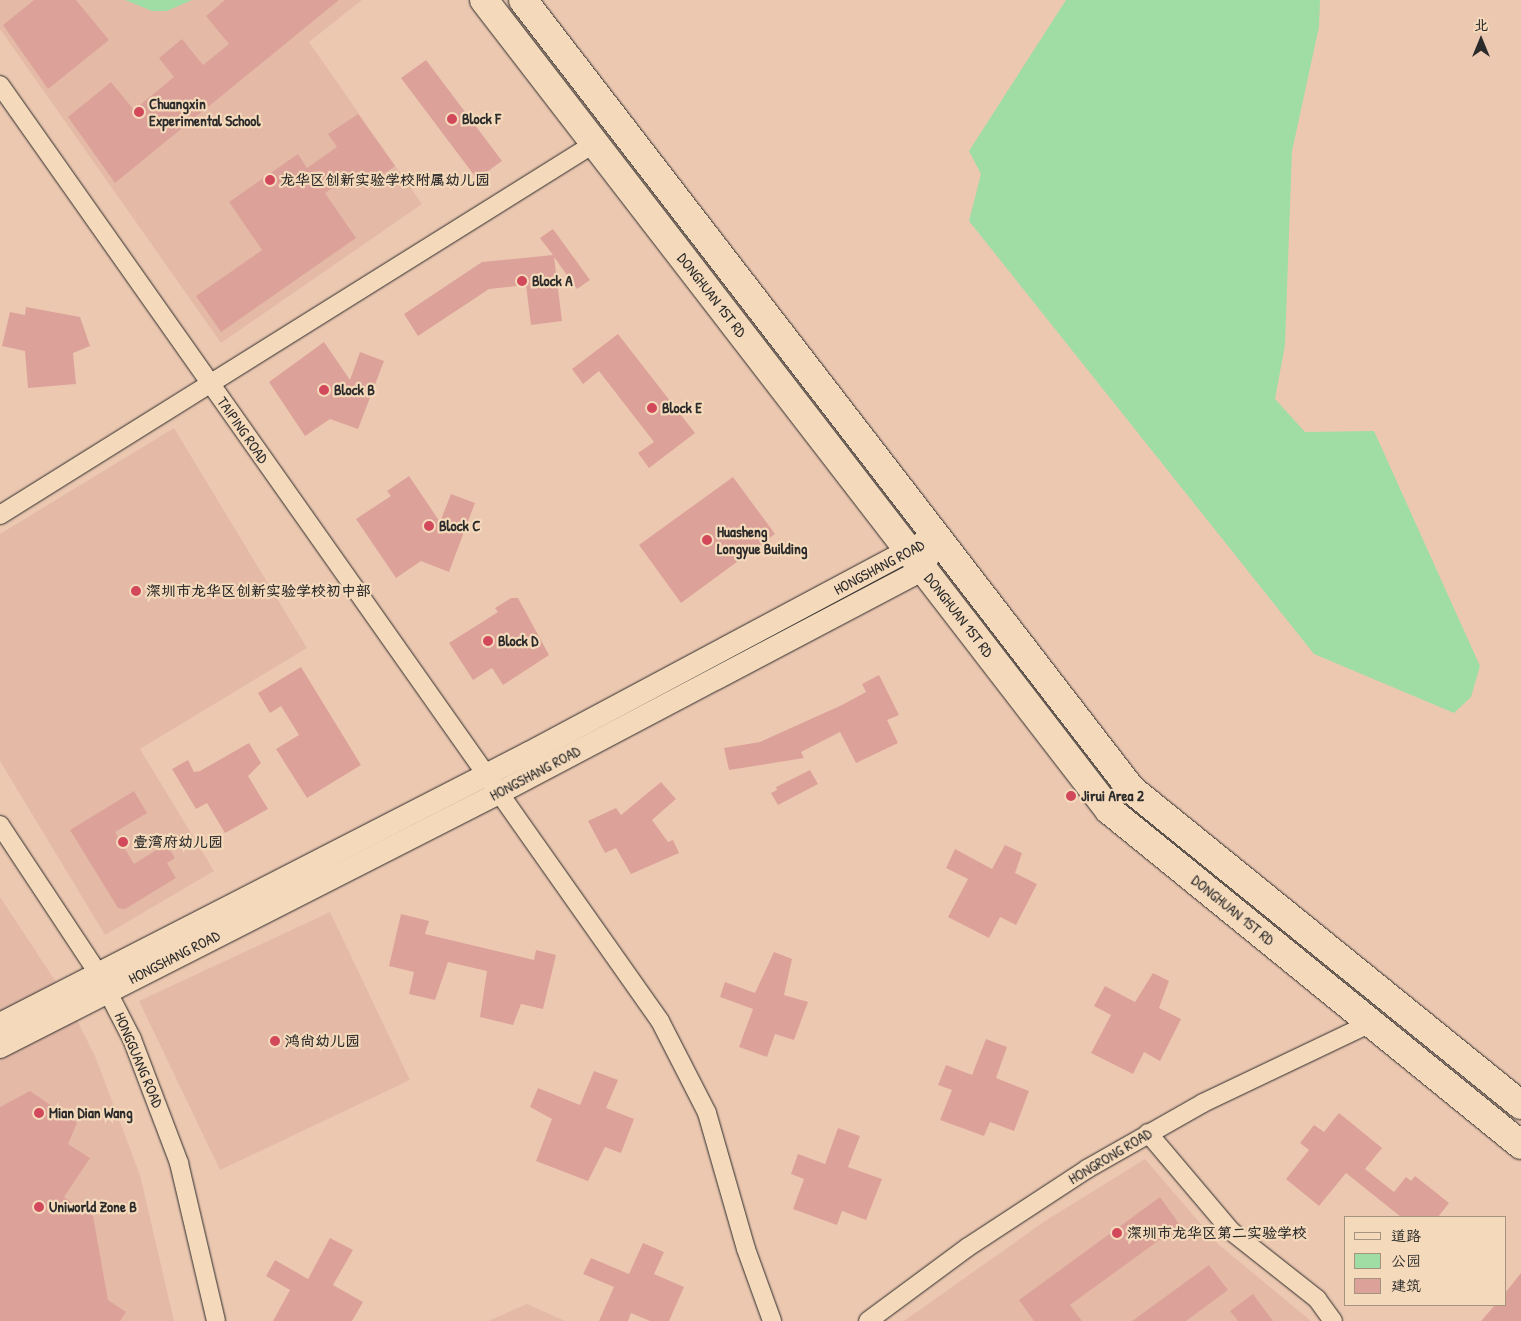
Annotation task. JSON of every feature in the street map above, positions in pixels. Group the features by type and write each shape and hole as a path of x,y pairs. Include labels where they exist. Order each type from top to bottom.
{"main road":[{"name":"DONGHUAN 1ST RD","path":"484,0 1109,810 1521,1145"},
{"name":"DONGHUAN 1ST RD","path":"524,0 1131,789 1521,1105"}],"street":[{"name":"TAIPING ROAD","path":"0,85 677,1051 718,1146 746,1249 772,1321"},
{"path":"0,515 595,143"},
{"name":"HONGSHANG ROAD","path":"0,1024 103,982 491,785 916,560 937,536"},
{"name":"HONGGUANG ROAD","path":"0,825 103,982 132,1039 179,1163 216,1321"},
{"name":"HONGSHANG ROAD","path":"0,1047 103,982"},
{"name":"HONGRONG ROAD","path":"868,1321 1027,1207 1148,1133 1371,1023"},
{"path":"1148,1133 1231,1231 1317,1299 1333,1321"}],"shaded area":[{"path":"0,0 362,0 309,42 422,204 221,343 0,29"},
{"name":"深圳市龙华区创新实验学校初中部","path":"174,428 307,648 140,749 214,871 105,935 0,761 0,534"},
{"path":"0,897 64,994 95,1056 140,1175 174,1321 0,1321"},
{"name":"鸿尚幼儿园","path":"330,912 410,1080 220,1170 139,1001"},
{"name":"深圳市龙华区第二实验学校","path":"1145,1159 1218,1244 1311,1321 904,1321 1045,1221"},
{"path":"527,1304 565,1321 488,1321"}],"green space":[{"path":"125,0 192,0 167,11 152,11"},
{"path":"1066,0 1320,0 1319,27 1292,151 1285,345 1275,399 1305,432 1374,431 1480,666 1471,697 1454,713 1314,654 969,221 981,174 969,151"}],"building":[{"path":"34,0 76,0 109,40 48,89 3,25"},
{"path":"225,0 339,0 115,183 68,117 111,82 134,110 174,77 159,58 182,39 203,65 229,44 206,16"},
{"name":"Block F","path":"426,60 502,161 477,179 401,78"},
{"path":"358,114 395,166 365,187 355,172 325,193 356,238 221,332 196,296 262,250 229,202 298,154 307,168 337,147 328,134"},
{"name":"Block A","path":"553,229 590,280 577,289 554,257 562,321 531,325 526,285 489,289 418,336 404,314 482,262 553,255 540,238"},
{"path":"26,307 80,317 90,346 73,353 76,384 28,388 25,351 2,346 10,312 25,315"},
{"name":"Block E","path":"618,334 695,433 649,468 638,453 654,442 599,371 583,384 572,369"},
{"name":"Block B","path":"324,342 350,380 360,352 384,361 358,429 330,419 305,436 269,382"},
{"name":"Block C","path":"409,476 440,522 451,494 475,503 449,572 421,561 396,578 356,519 391,496 387,491"},
{"name":"Huasheng Longyue Building","path":"733,477 775,534 681,603 639,545"},
{"name":"Block D","path":"511,598 518,598 549,655 503,685 492,668 473,680 449,643 498,612 495,608"},
{"path":"301,667 361,765 307,798 276,749 299,735 281,706 270,713 258,693"},
{"path":"879,675 899,715 887,720 898,743 856,763 840,732 801,752 804,758 729,770 724,748 760,742 842,705 866,692 862,684"},
{"path":"249,743 261,763 248,776 268,809 225,833 207,803 196,809 172,769 188,760 194,772 200,771"},
{"path":"810,770 818,784 778,805 771,793 777,790 776,787"},
{"path":"661,782 676,799 652,820 668,842 673,840 679,853 631,874 616,848 605,853 588,821 616,808 621,815"},
{"path":"134,791 147,813 115,832 134,864 166,844 175,858 167,863 176,878 125,909 118,908 70,830"},
{"path":"1005,845 1022,853 1015,873 1037,884 1016,925 1000,917 989,938 948,917 968,879 946,868 955,849 992,869"},
{"path":"401,914 429,921 425,934 534,960 536,950 556,955 543,1009 521,1004 513,1025 480,1017 487,971 448,962 435,1000 409,994 414,972 389,966"},
{"path":"774,952 792,959 784,995 808,1002 794,1040 775,1034 767,1057 739,1047 753,1009 720,997 725,982 755,993"},
{"path":"1153,973 1169,981 1159,1008 1181,1019 1160,1061 1144,1052 1133,1074 1091,1053 1111,1015 1094,1006 1105,986 1135,1002"},
{"path":"986,1039 1007,1047 996,1078 1029,1091 1014,1131 990,1122 984,1136 940,1120 952,1090 938,1085 946,1065 972,1075"},
{"path":"594,1071 618,1080 606,1108 634,1119 621,1153 605,1147 588,1181 536,1161 552,1119 530,1107 538,1088 580,1105"},
{"name":"Uniworld Zone B","path":"30,1091 77,1123 68,1144 90,1158 64,1197 93,1216 108,1300 126,1312 120,1321 0,1321 0,1107"},
{"path":"1339,1113 1382,1148 1365,1169 1394,1192 1406,1177 1411,1181 1415,1176 1449,1203 1439,1216 1400,1216 1346,1173 1319,1206 1286,1179 1309,1150 1300,1143 1314,1125 1324,1132"},
{"path":"838,1128 860,1136 848,1167 882,1179 866,1220 842,1211 837,1225 793,1209 804,1179 791,1174 798,1154 825,1164"},
{"path":"1160,1197 1180,1225 1070,1305 1082,1321 1034,1321 1019,1300"},
{"path":"330,1238 353,1250 333,1285 363,1302 352,1321 273,1321 290,1290 266,1276 275,1260 308,1279"},
{"path":"643,1243 664,1252 654,1274 684,1287 669,1321 650,1321 631,1313 628,1321 599,1321 614,1287 583,1274 591,1258 629,1274"},
{"path":"1209,1265 1228,1290 1186,1321 1132,1321"},
{"path":"1521,1273 1521,1321 1481,1321 1494,1306 1506,1306 1506,1292"},
{"path":"1253,1294 1273,1321 1238,1321 1230,1311"}],"place":[{"name":"Chuangxin Experimental School","path":"139,112"},
{"name":"Block F","path":"452,119"},
{"name":"龙华区创新实验学校附属幼儿园","path":"270,180"},
{"name":"Block A","path":"522,281"},
{"name":"Block B","path":"324,390"},
{"name":"Block E","path":"652,408"},
{"name":"Block C","path":"429,526"},
{"name":"Huasheng Longyue Building","path":"707,540"},
{"name":"深圳市龙华区创新实验学校初中部","path":"136,591"},
{"name":"Block D","path":"488,641"},
{"name":"Jirui Area 2","path":"1071,796"},
{"name":"壹湾府幼儿园","path":"123,842"},
{"name":"鸿尚幼儿园","path":"275,1041"},
{"name":"Mian Dian Wang","path":"39,1113"},
{"name":"Uniworld Zone B","path":"39,1207"},
{"name":"深圳市龙华区第二实验学校","path":"1117,1233"}]}
